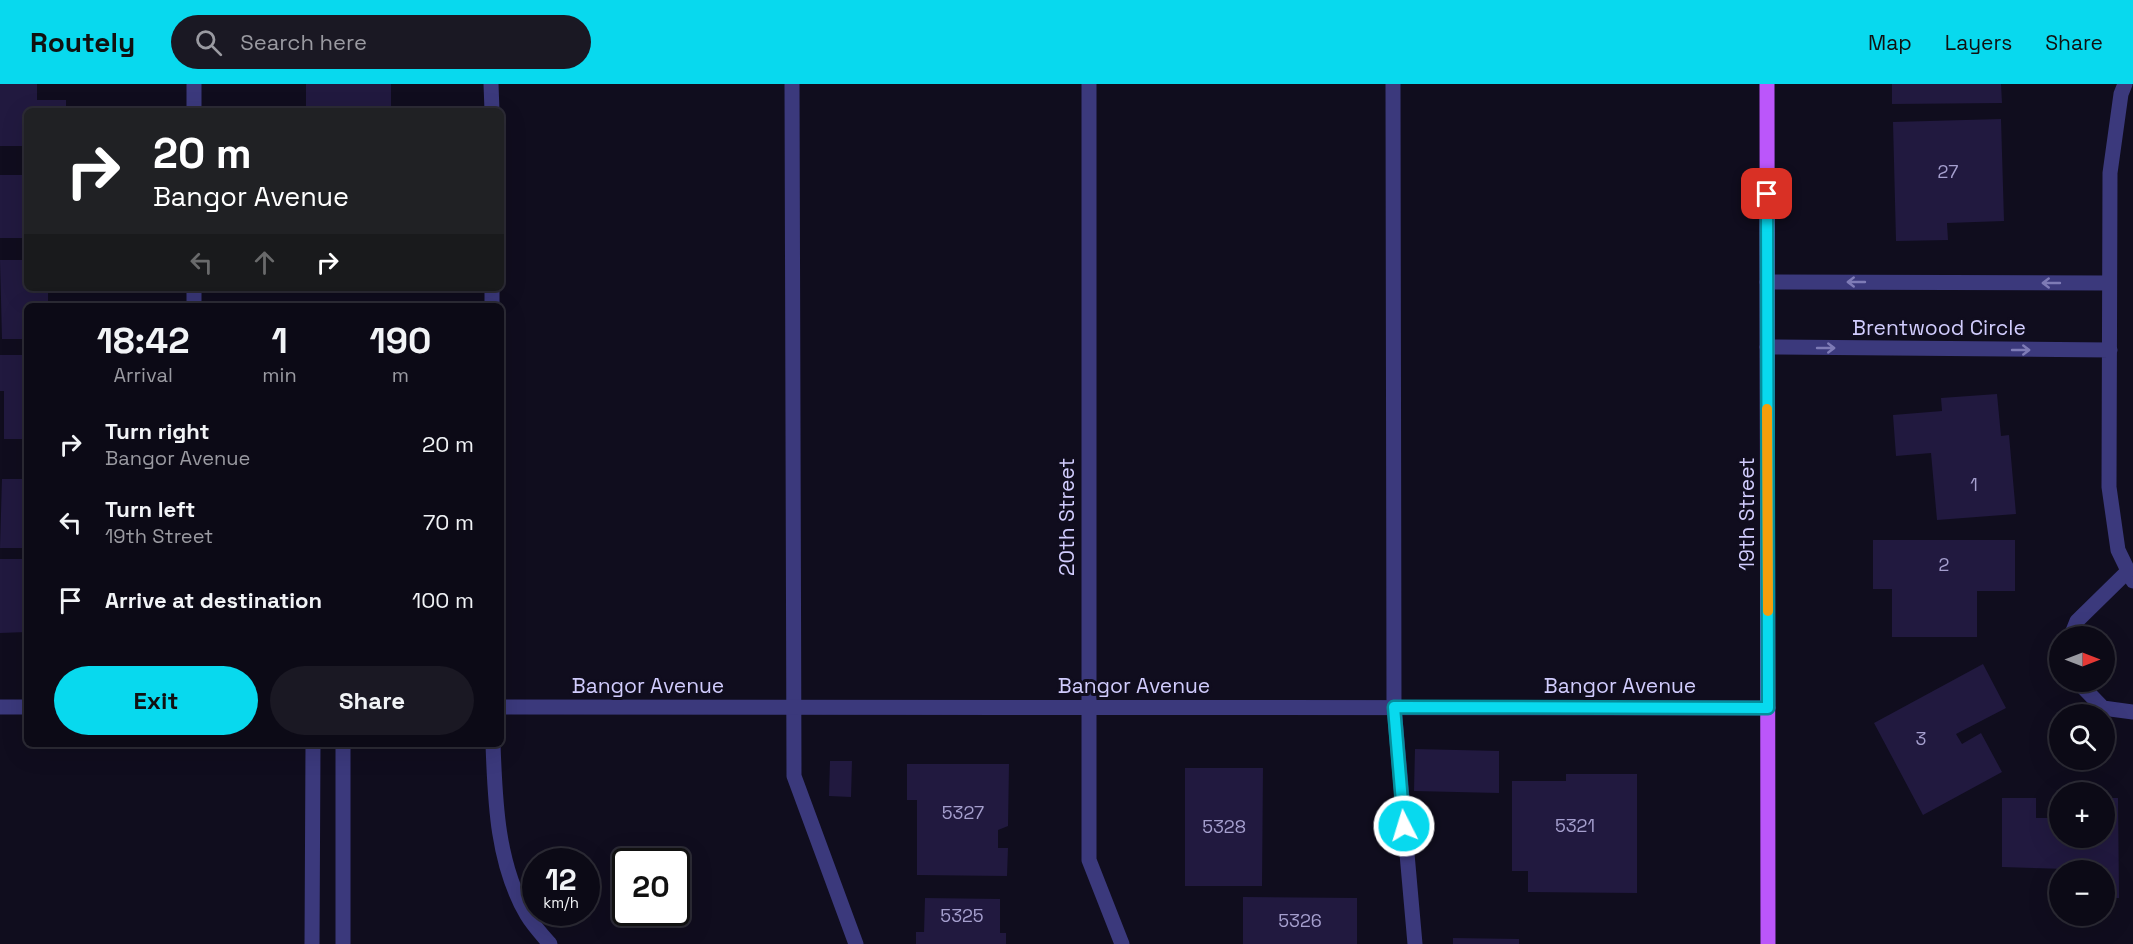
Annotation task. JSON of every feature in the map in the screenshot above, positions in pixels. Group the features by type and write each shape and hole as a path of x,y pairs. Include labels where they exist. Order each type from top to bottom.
{"main road":[{"name":"19th Street","path":"1767,84 1768,944"}],"street":[{"path":"194,84 194,108"},
{"path":"492,84 492,108"},
{"path":"792,84 794,776 856,944"},
{"name":"20th Street","path":"1089,84 1089,860 1122,944"},
{"path":"1393,84 1394,707 1415,944"},
{"path":"2075,626 2077,621 2131,576 2118,550 2109,487 2110,173 2121,94 2126,84"},
{"path":"1767,282 2109,283"},
{"name":"Brentwood Circle","path":"1767,347 2110,350"},
{"path":"2088,692 2103,708 2133,712"},
{"path":"0,708 24,707"},
{"name":"Bangor Avenue","path":"504,707 1768,708"},
{"path":"312,944 313,747"},
{"path":"344,747 344,944"},
{"path":"493,747 495,799 506,866 527,915 550,944"}],"building":[{"path":"0,84 37,84 37,100 66,100 66,108 24,108 24,146 0,146"},
{"path":"306,84 391,84 391,108 306,108"},
{"path":"1892,84 2001,84 2002,103 1892,104"},
{"path":"2001,119 2004,221 1947,223 1948,240 1896,241 1893,122"},
{"path":"0,175 24,175 24,238 0,238"},
{"path":"0,260 24,260 24,291 48,291 48,303 24,303 24,339 2,339"},
{"path":"0,355 24,355 24,439 4,439 4,391 0,391"},
{"path":"1997,394 2001,436 2009,435 2016,514 1937,520 1931,453 1896,456 1893,415 1942,411 1941,398"},
{"path":"2,479 24,479 24,548 0,548"},
{"path":"1873,540 2015,540 2015,591 1977,591 1977,637 1892,637 1892,589 1873,589"},
{"path":"0,559 24,559 24,632 0,633"},
{"path":"1983,664 2006,708 1956,734 1962,744 1981,733 2002,772 1923,815 1874,723"},
{"path":"1415,749 1499,751 1499,793 1414,791"},
{"path":"830,761 852,761 851,797 829,796"},
{"path":"907,764 1009,764 1008,826 998,830 998,848 1008,848 1007,876 917,875 917,800 907,800"},
{"path":"1185,768 1263,768 1262,886 1185,886"},
{"path":"1566,774 1637,774 1637,893 1528,892 1528,871 1512,871 1512,781 1566,781"},
{"path":"2002,798 2036,798 2036,818 2049,818 2049,848 2115,848 2115,798 2118,798 2119,898 2115,898 2115,860 2049,860 2049,868 2002,867"},
{"path":"1243,897 1357,898 1357,944 1243,944"},
{"path":"925,898 1000,899 1000,933 1006,933 1006,944 916,944 916,932 924,932"},
{"path":"1453,938 1519,939 1519,944 1453,944"}],"slow traffic":[{"path":"1767,409 1768,611"}],"route":[{"path":"1404,826 1394,707 1768,708 1767,194"}]}
